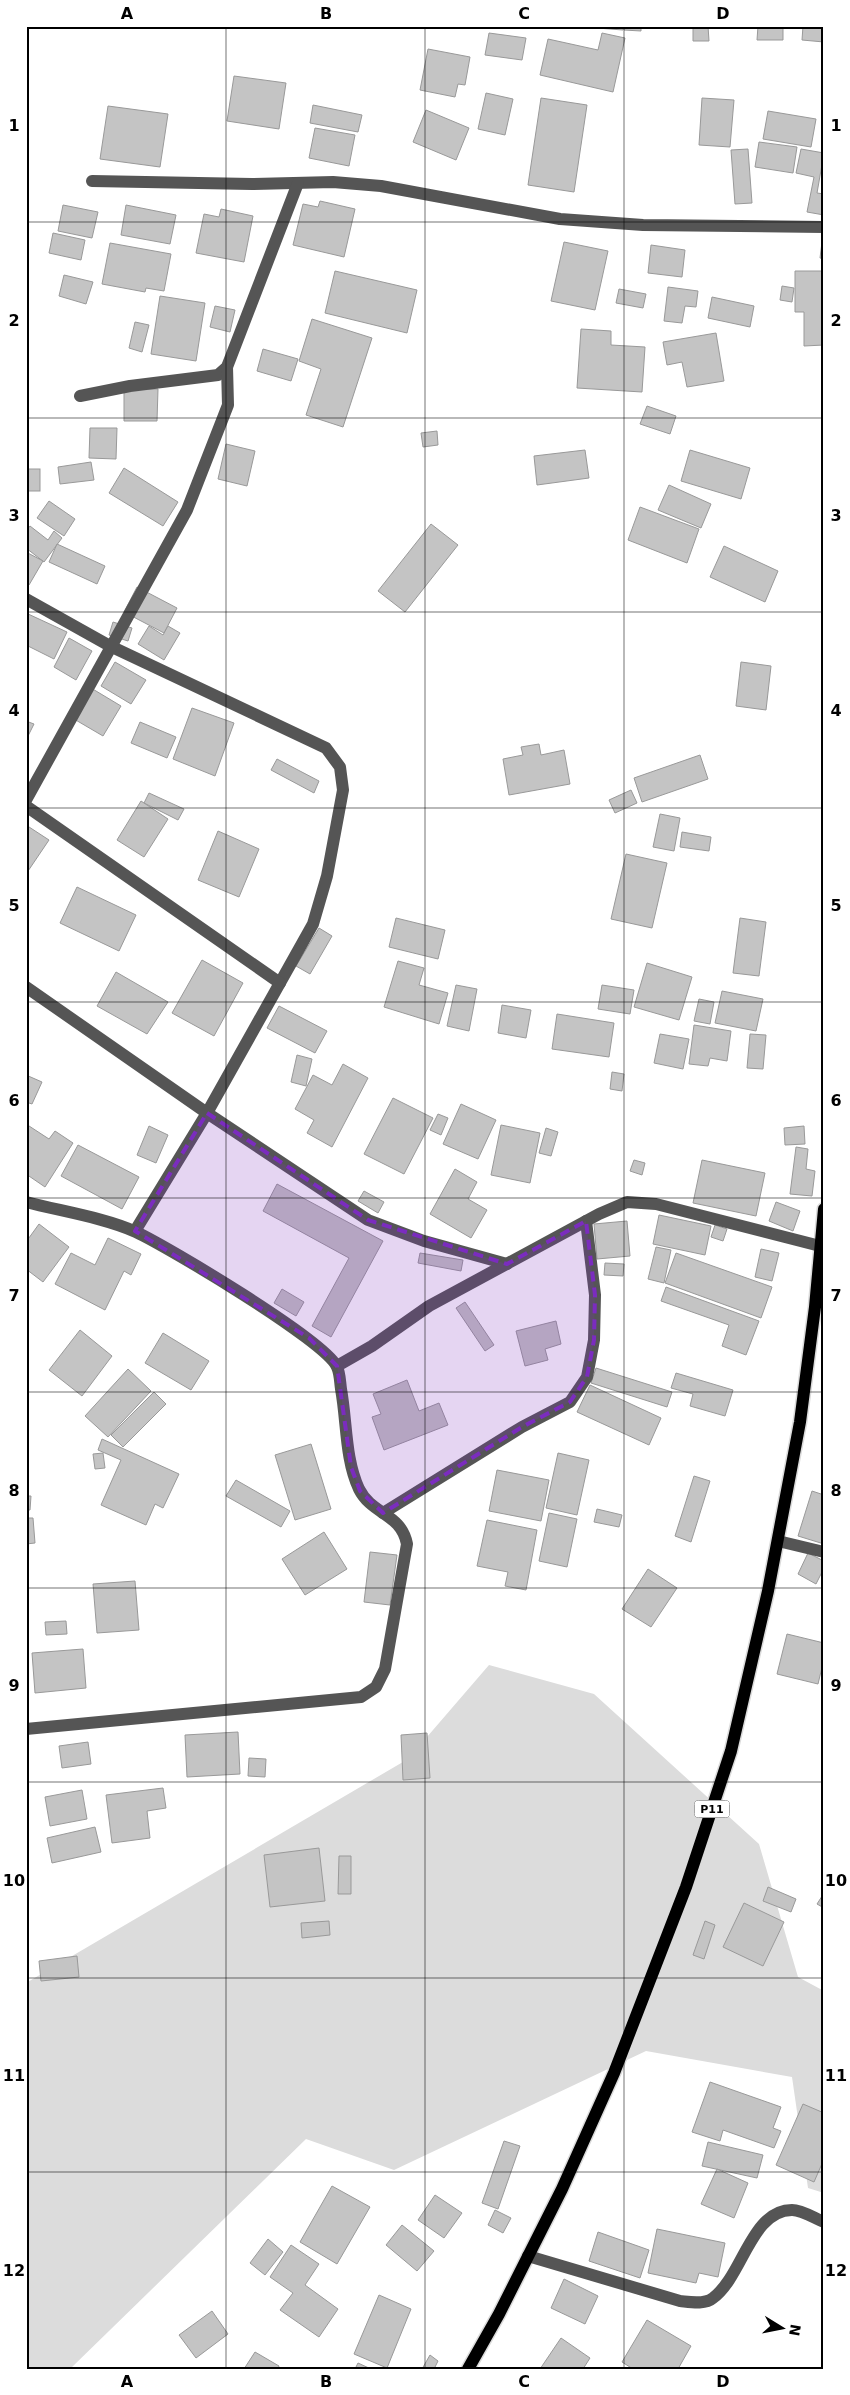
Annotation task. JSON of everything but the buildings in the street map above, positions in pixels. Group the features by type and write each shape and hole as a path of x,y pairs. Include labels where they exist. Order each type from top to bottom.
{"main road":[{"name":"P11","path":"468,2369 499,2314 562,2189 614,2073 686,1887 731,1751 778,1541 800,1422 822,1247 824,1210"}],"street":[{"path":"92,181 252,184 332,182 381,186 560,219 644,225 824,227"},
{"path":"26,800 187,510 228,405 227,367 298,183"},
{"path":"80,396 130,386 218,375 227,367"},
{"path":"26,599 110,646 326,748 340,767 343,790 327,876 313,924 207,1113 135,1232"},
{"path":"26,806 280,983"},
{"path":"26,987 207,1113 368,1220 424,1242 507,1264"},
{"path":"26,1202 135,1232 183,1258 309,1338 337,1366 351,1467 360,1491 370,1505 397,1522 404,1532 407,1544 385,1669 376,1687 361,1697 26,1729"},
{"path":"337,1366 372,1346 429,1306 586,1221 627,1202 656,1204 822,1247"},
{"path":"383,1513 522,1427 570,1402 586,1377 594,1340 595,1295 586,1221"},
{"path":"778,1541 824,1552"},
{"path":"528,2256 680,2301 695,2303 712,2299 730,2281 764,2220 778,2212 793,2210 824,2222"}],"highlighted area":[{"path":"207,1113 368,1220 507,1264 586,1221 595,1295 594,1340 587,1377 570,1402 522,1427 383,1513 360,1491 351,1467 337,1366 309,1338 135,1231"}],"shaded area":[{"path":"489,1665 594,1694 759,1844 798,1977 824,1991 824,2193 808,2188 792,2077 646,2051 394,2170 306,2139 70,2369 26,2369 26,1983 408,1759"}]}
